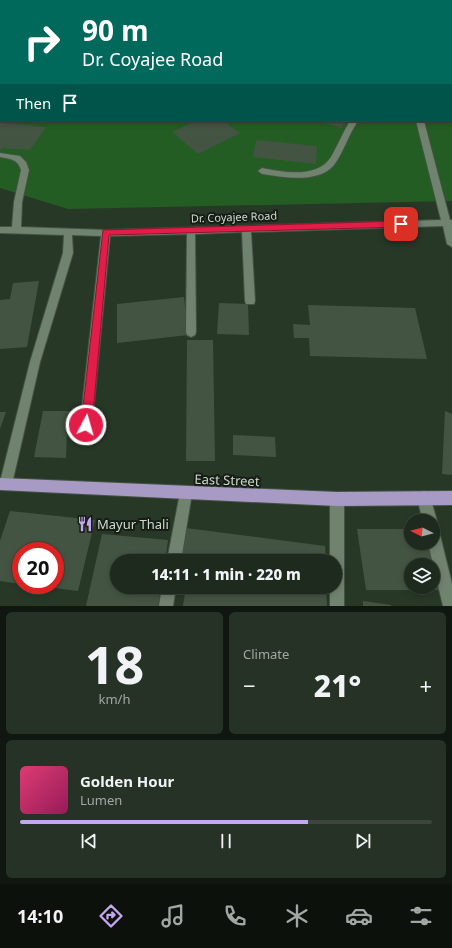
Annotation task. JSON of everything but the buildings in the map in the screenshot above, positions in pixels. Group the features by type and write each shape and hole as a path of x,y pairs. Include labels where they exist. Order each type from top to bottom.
{"main road":[{"name":"East Street","path":"3,484 337,500 452,498"}],"street":[{"path":"262,171 293,174 310,173 327,167 353,122"},
{"path":"420,122 450,223 452,244"},
{"path":"0,155 17,158 23,164 25,170 18,202 16,230 0,223"},
{"name":"Dr. Coyajee Road","path":"0,230 106,232 450,223"},
{"path":"246,229 250,301"},
{"path":"191,230 191,332"},
{"path":"3,484 35,362 68,254 68,232"},
{"path":"86,425 106,232"},
{"path":"175,554 186,493"},
{"path":"424,498 428,514"},
{"path":"337,500 337,606"},
{"path":"436,550 450,606"},
{"path":"166,606 168,594"}],"green space":[{"path":"0,122 452,122 452,201 68,209 0,188"}],"place":[{"name":"Mayur Thali","path":"85,524"}],"route":[{"path":"86,425 106,232 401,224"}]}
